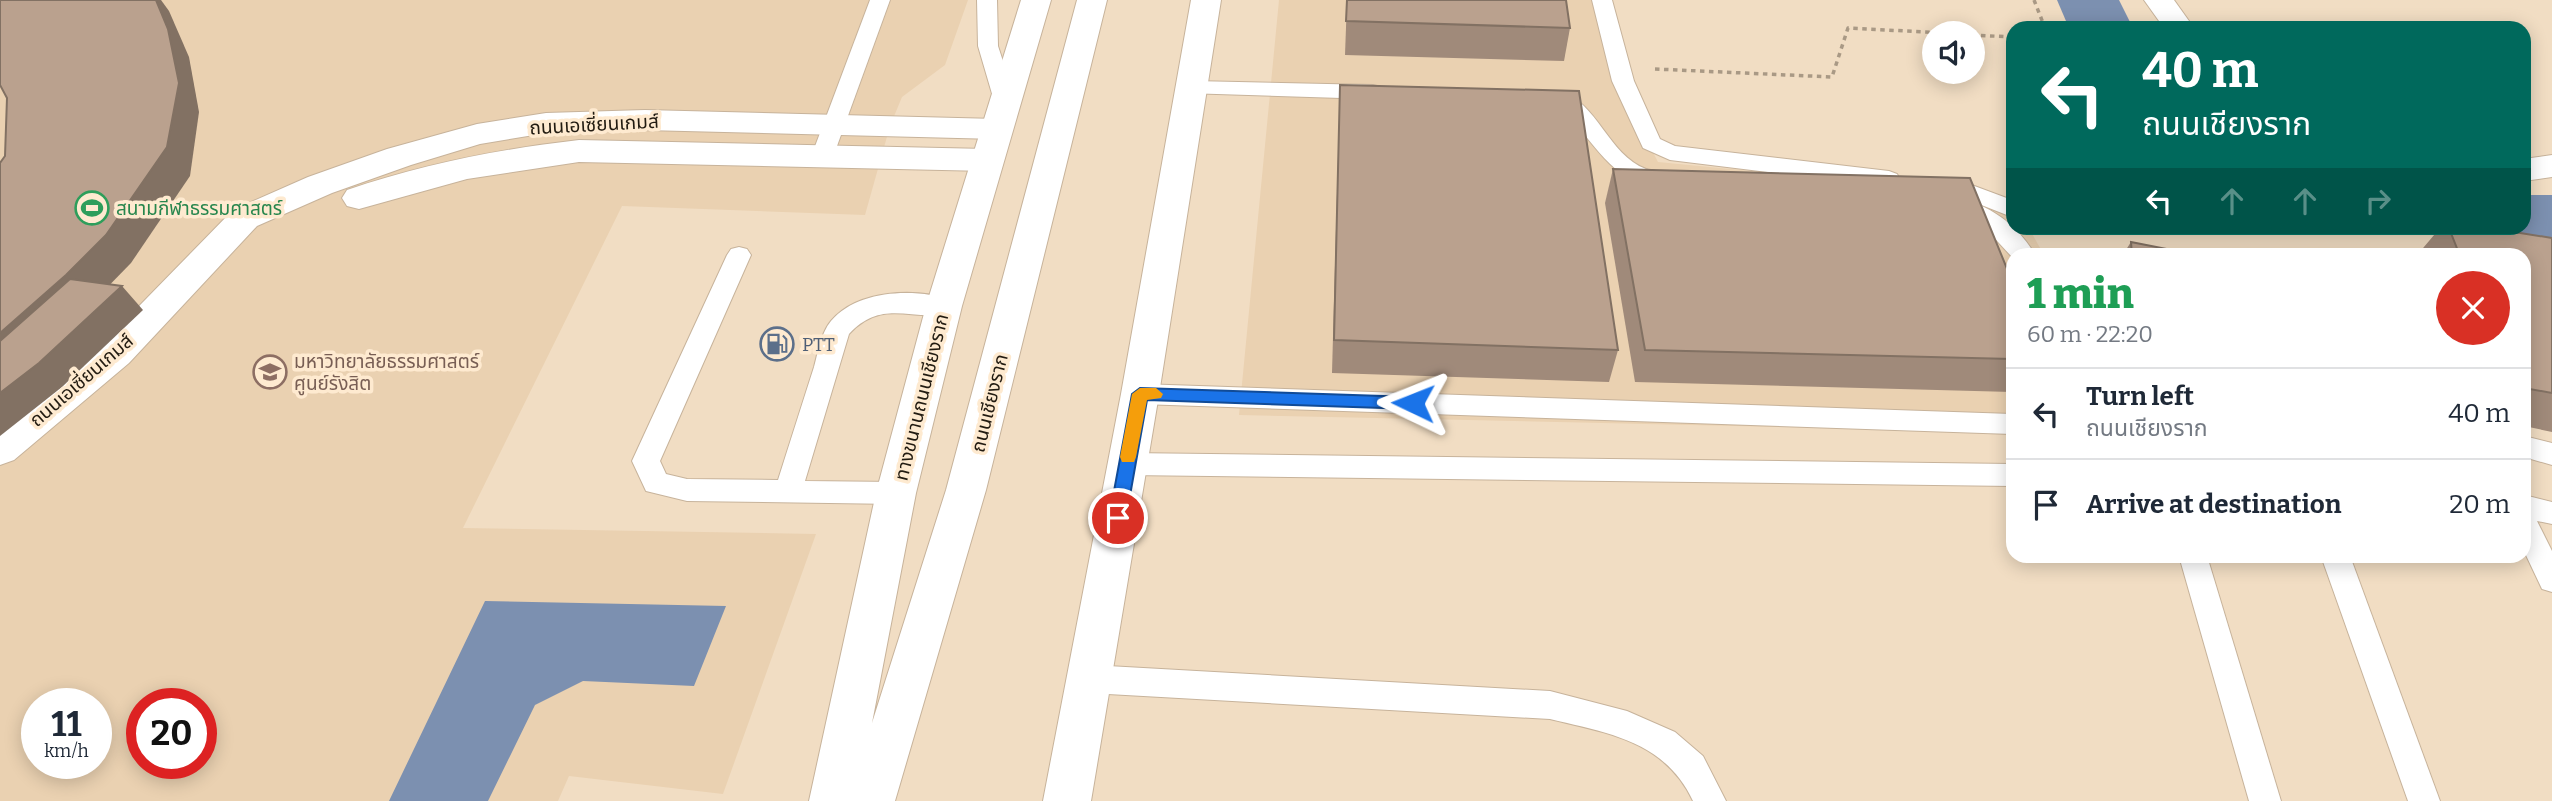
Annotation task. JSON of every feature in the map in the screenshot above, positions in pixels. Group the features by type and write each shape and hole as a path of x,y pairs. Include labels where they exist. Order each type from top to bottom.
{"street":[{"name":"ทางขนานถนนเชียงราก","path":"833,801 896,493 944,306 1036,0"},
{"name":"ถนนเชียงราก","path":"871,801 966,490 1092,0"},
{"path":"1067,801 1140,394 1206,0"},
{"path":"2160,0 2174,21"},
{"name":"ถนนเอเซี่ยนเกมส์","path":"0,449 116,353 176,294 218,246 259,236 386,188 517,158 645,120 997,131"},
{"name":"ถนนเอเซี่ยนเกมส์","path":"584,137 822,157 997,131"},
{"path":"2531,169 2552,166"}],"lane":[{"path":"822,157 880,0"},
{"path":"988,0 988,46 997,131"},
{"path":"1602,0 1623,81 1651,143 1671,153 1907,190 1769,187"},
{"path":"1193,88 1390,92"},
{"path":"1534,97 1560,98 1579,112 1612,157 1640,175 1688,181"},
{"path":"2006,206 1974,193 1933,193 1943,200 1987,217 2006,231"},
{"path":"739,255 646,461 656,483 687,491 896,493"},
{"path":"788,491 838,330 849,315 875,303 944,306"},
{"path":"1140,394 2006,424"},
{"path":"2531,449 2552,454"},
{"path":"1127,464 2006,475"},
{"path":"2531,508 2552,513"},
{"path":"2531,537 2552,580"},
{"path":"2195,563 2265,801"},
{"path":"2338,563 2424,801"},
{"path":"1090,679 1550,705 1654,735 1691,766 1710,801"}],"path":[{"path":"2034,0 2042,21"},
{"path":"1619,68 1832,77 1848,28 1922,32"},
{"path":"1985,36 2006,37"}],"shaded area":[{"name":"มหาวิทยาลัยธรรมศาสตร์ ศูนย์รังสิต","path":"0,0 968,0 945,65 902,97 890,126 865,215 622,206 463,528 816,534 723,794 569,776 558,801 0,801"},
{"path":"1279,0 1597,0 1617,83 1658,162 1960,191 2006,214 2006,235 2033,235 2040,248 2006,248 2006,432 1239,415"}],"water":[{"path":"485,601 726,606 694,686 583,681 535,705 488,801 389,801"}],"building":[{"name":"สนามกีฬาธรรมศาสตร์","path":"0,0 156,0 168,29 179,83 167,147 106,235 66,275 0,333 0,163 5,156 7,98 0,85"},
{"path":"1347,0 1566,0 1570,28 1346,21"},
{"path":"1340,85 1579,91 1618,350 1334,340"},
{"path":"1613,169 1970,178 2006,266 2006,359 1645,350"},
{"path":"2452,235 2531,235 2552,238 2552,393 2531,389 2531,248 2457,248"},
{"path":"2131,242 2161,248 2131,248"},
{"path":"70,279 122,286 39,363 0,393 0,341"}],"waterway":[{"path":"2088,0 2098,21"},
{"path":"2531,220 2552,220"}],"slow traffic":[{"path":"1128,457 1140,394 1156,394"}],"place":[{"name":"สนามกีฬาธรรมศาสตร์","path":"92,208"},
{"name":"PTT","path":"777,344"},
{"name":"มหาวิทยาลัยธรรมศาสตร์ ศูนย์รังสิต","path":"270,372"}],"route":[{"path":"1118,518 1140,394 1413,403"}]}
